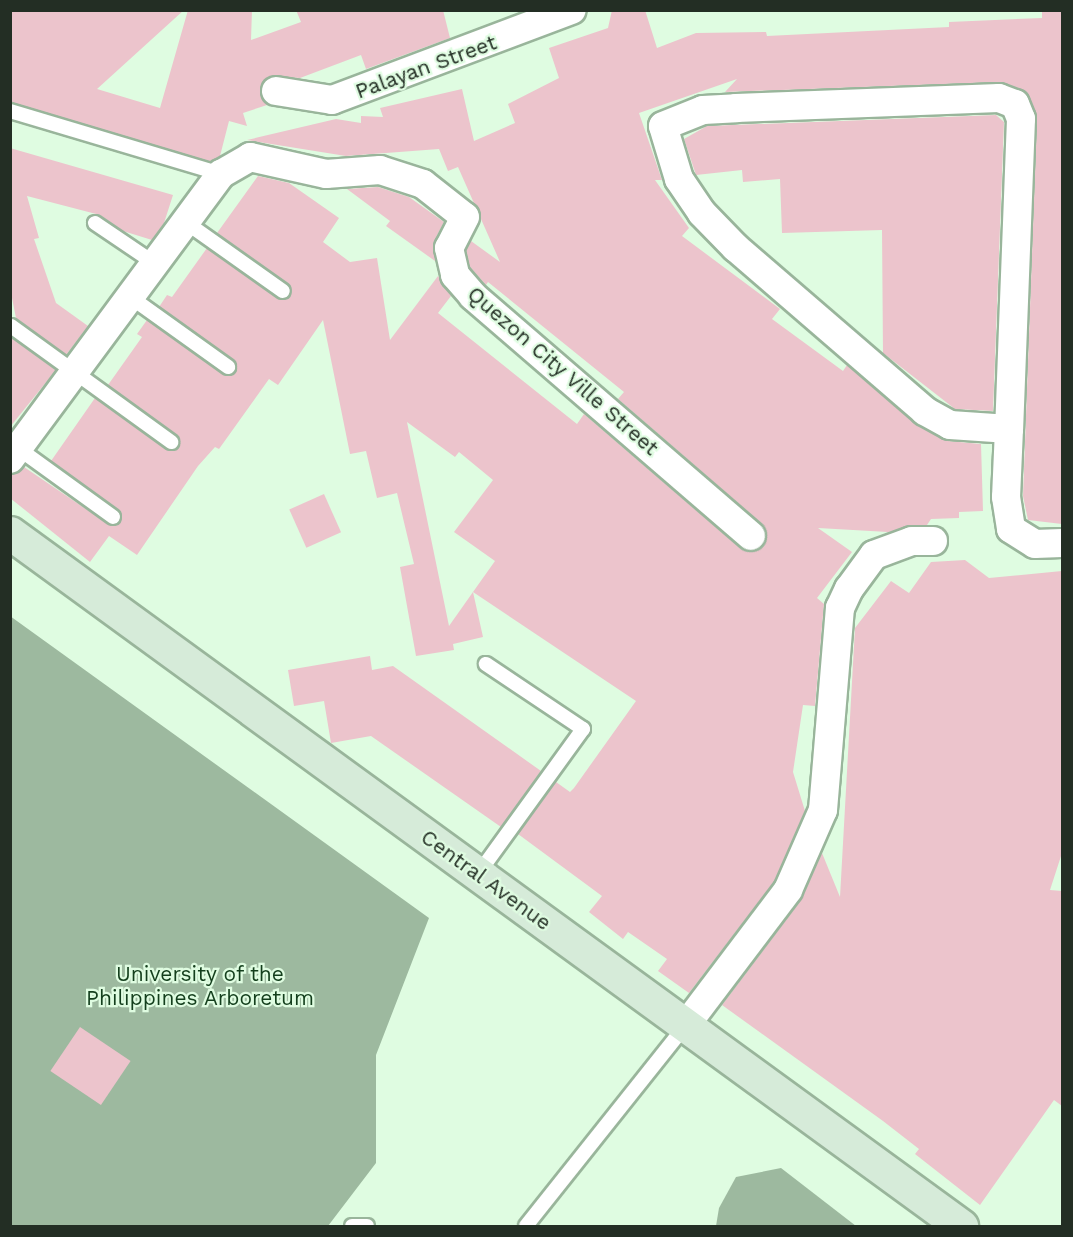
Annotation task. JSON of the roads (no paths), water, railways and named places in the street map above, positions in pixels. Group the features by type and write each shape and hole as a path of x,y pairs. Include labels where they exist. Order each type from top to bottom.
{"main road":[{"name":"Central Avenue","path":"10,533 961,1227"}],"street":[{"name":"Palayan Street","path":"276,91 332,100 572,10"},
{"path":"1010,429 950,424 925,411 736,248 702,213 679,179 663,126 703,110 999,98 1015,104 1021,119 1010,429 1006,497 1011,529 1035,544 1062,543"},
{"name":"Quezon City Ville Street","path":"13,450 221,174 250,157 326,174 398,172 423,184 465,217 449,248 455,274 473,296 751,536"},
{"path":"686,1025 788,890 823,810 840,608 849,589 874,555 912,541 933,541"}],"lane":[{"path":"10,111 221,174"},
{"path":"184,221 283,291"},
{"path":"95,223 153,263"},
{"path":"129,296 228,367"},
{"path":"11,327 171,442"},
{"path":"13,450 113,516"},
{"path":"478,874 583,729 486,664"},
{"path":"526,1227 686,1025"},
{"path":"352,1227 367,1227"}],"park label":[{"name":"University of the Philippines Arboretum","path":"200,986"}]}
